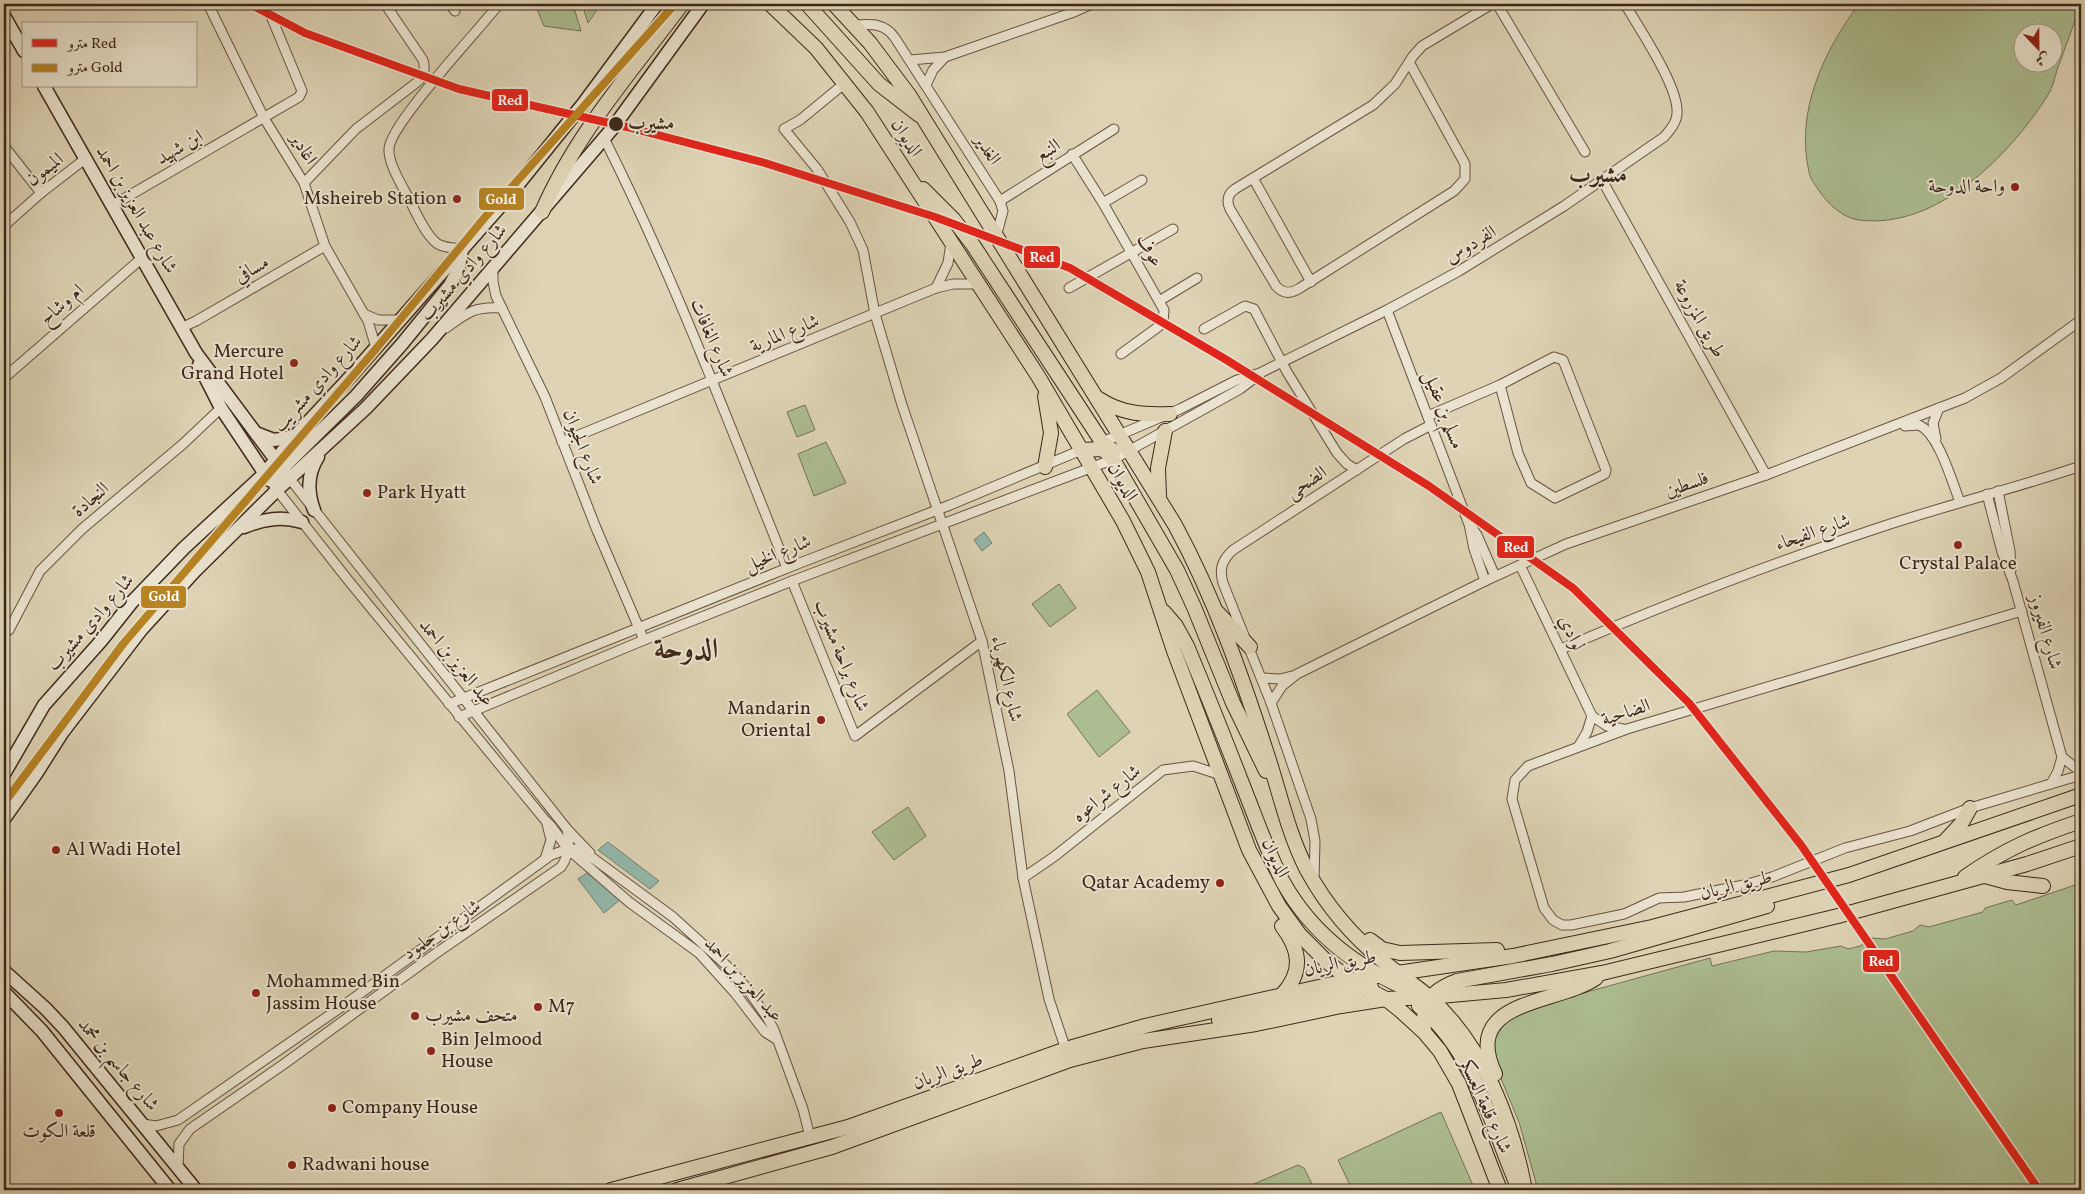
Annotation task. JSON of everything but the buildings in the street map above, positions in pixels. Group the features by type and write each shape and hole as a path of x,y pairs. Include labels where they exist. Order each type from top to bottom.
{"main road":[{"path":"542,212 559,175 577,144 682,4"},
{"name":"الديوان","path":"770,4 799,30 845,83 867,112 1038,376 1082,450 1141,555 1161,608 1174,651 1249,850 1268,888 1285,915 1309,945 1350,980"},
{"path":"807,4 830,27 879,84 924,118"},
{"name":"الديوان","path":"834,4 882,57 924,118 1190,552 1214,608 1252,710 1292,836 1314,883 1332,909 1370,950 1382,980 1386,999"},
{"path":"907,174 939,204 965,233 1102,442 1115,452 1129,451"},
{"path":"1038,376 1047,403 1050,425 1050,445 1045,467"},
{"path":"1096,397 1114,408 1126,412 1170,414"},
{"path":"1159,499 1158,468 1165,431"},
{"path":"1082,450 1102,449 1108,452 1114,459 1173,562 1194,607 1245,732 1278,794"},
{"path":"1161,608 1176,626 1188,646 1270,853 1284,883 1303,911 1327,938 1357,962 1410,998"},
{"path":"1214,608 1250,647"},
{"name":"طريق الريان","path":"677,1190 832,1147 1145,1026 1350,980 1382,980 1587,942 1816,885 2081,795"},
{"path":"1941,844 1955,831 1970,808"},
{"path":"1954,884 2020,843 2081,821"},
{"name":"طريق الريان","path":"611,1190 810,1137 1068,1055 1143,1040 1256,1024 1341,1006 1386,999 1410,998 1427,1004 1602,973 1747,939 1984,876 2081,846"},
{"path":"1984,876 2007,882 2043,886"},
{"path":"1424,1032 1427,1004 1449,984 1457,981 1552,964 1646,941 1758,909 1816,885"},
{"path":"1268,888 1268,900 1271,911 1292,940 1297,952 1297,966 1293,979 1282,995"},
{"path":"1332,909 1348,917 1376,945 1393,953 1484,952 1551,941 1587,942"},
{"path":"1506,1122 1508,1104 1487,1055 1487,1041 1497,1021 1515,1008 1576,989 1602,973"},
{"path":"1192,1032 1204,1025 1219,1020 1382,980"},
{"name":"الديوان","path":"1382,980 1427,1004"},
{"name":"شارع قلعة العسكر","path":"1386,999 1424,1032 1440,1051 1459,1084 1500,1190"},
{"path":"1427,1004 1471,1071 1519,1190"},
{"name":"شارع قلعة العسكر","path":"1427,1004 1458,1029 1474,1053 1506,1122 1526,1190"}],"street":[{"name":"اغادير","path":"208,4 264,118 304,183 325,246 364,314 371,328 376,348"},
{"name":"ابن شهيد","path":"113,205 299,97 302,91 266,4"},
{"path":"304,183 356,129 420,80 425,70 423,60 386,4"},
{"path":"277,490 274,482 278,465 356,396 450,285 459,268 462,249 438,245 431,238 416,213 389,154 391,137 445,68 499,4"},
{"name":"شارع وادي مشيرب","path":"400,320 504,202 583,104 657,4"},
{"name":"شارع وادي مشيرب","path":"290,480 366,408 432,339 604,138 703,4"},
{"path":"910,60 946,57 1092,4"},
{"path":"1409,62 1465,164 1465,179 1454,190 1311,282 1292,292 1282,292 1230,209 1228,202 1229,194 1235,188 1373,105 1395,84 1409,62 1427,42 1492,4"},
{"path":"1497,4 1585,152"},
{"name":"الفردوس","path":"1129,451 1240,389 1260,374 1387,310 1494,250 1664,137 1672,127 1677,115 1673,90 1626,4"},
{"path":"4,16 22,48"},
{"name":"الغدير","path":"854,26 871,24 884,26 891,32 1000,201"},
{"path":"926,85 933,70 946,57"},
{"name":"شارع الكهرباء","path":"845,83 800,120 784,129 817,169 850,222 862,250 875,314 902,405 982,641 1009,771 1023,878 1050,999 1068,1055"},
{"name":"شارع عبد العزيز بن احمد","path":"45,88 196,353 209,368 248,425 290,480"},
{"name":"النبع","path":"1000,201 1114,129"},
{"name":"شارع الغافات","path":"604,138 640,210 787,568"},
{"path":"4,146 41,193"},
{"name":"عوف","path":"1072,154 1103,203 1164,310 1163,322 1122,354"},
{"name":"الميمون","path":"4,226 41,193 85,159"},
{"path":"1253,178 1311,282"},
{"path":"1103,203 1142,180"},
{"name":"طريق المزروعة","path":"1602,180 1766,475"},
{"path":"996,237 1003,211 1000,201"},
{"path":"1069,288 1173,229"},
{"path":"936,288 948,263 952,243"},
{"name":"مسافي","path":"181,328 325,246"},
{"name":"ام وشاح","path":"4,378 142,258"},
{"name":"شارع الجيوان","path":"493,266 494,289 545,397 596,528 644,640"},
{"path":"1159,301 1197,278"},
{"name":"شارع المارية","path":"562,442 936,288 953,284 978,284"},
{"path":"1204,329 1246,306 1252,307 1258,314 1282,362 1337,453 1347,464 1357,470"},
{"path":"432,339 475,309 486,307 502,308"},
{"name":"مسلم بن عقيل","path":"1387,310 1468,522 1474,549 1485,581"},
{"path":"364,314 378,320 400,320"},
{"name":"شارع وادي مشريب","path":"264,474 278,465 294,437 400,320"},
{"name":"فلسطين","path":"1271,703 1282,686 1297,674 1495,576 1566,544 1766,475 1971,395 1995,381 2081,320"},
{"path":"188,339 196,321"},
{"name":"شارع عبد العزيز بن احمد","path":"196,353 202,372 221,408 264,474 277,490"},
{"path":"1428,416 1500,385 1554,358 1563,360 1606,470 1605,474 1556,498 1531,483 1518,453 1500,385"},
{"name":"الفردوس","path":"1120,435 1170,414 1237,380 1260,374"},
{"name":"النجادة","path":"4,633 9,630 40,571 82,529 183,444 221,408"},
{"path":"1937,445 1933,423 1938,408"},
{"path":"1880,430 1912,424 1926,428 1937,445 1960,502"},
{"path":"248,425 256,433 268,439 279,440 294,437"},
{"name":"الضحى","path":"1223,583 1221,566 1233,550 1404,439 1431,425"},
{"name":"شارع الخيل","path":"448,704 800,562 1045,467 1120,435"},
{"path":"314,510 309,492 309,478 314,464 325,447"},
{"name":"شارع الخيل","path":"459,717 792,581 1092,468 1129,451"},
{"name":"شارع الفيحاء","path":"1561,649 1766,567 1876,528 2081,466"},
{"name":"شارع وادي مشيرب","path":"5,771 44,706 101,641 132,602 184,548 264,474"},
{"path":"4,819 41,768 62,733 141,630 195,571 277,490 290,480"},
{"name":"عبد العزيز بن احمد","path":"290,480 399,620 568,829 600,864"},
{"name":"عبد العزيز بن احمد","path":"277,490 448,704 551,826 568,849 629,902 700,954 735,993 765,1032 776,1039"},
{"name":"شارع الفيروز","path":"1998,491 2010,550 2011,573"},
{"name":"شارع الفيروز","path":"1987,494 2002,552 2011,573 2022,611 2062,757"},
{"path":"237,530 263,520 275,518 288,518 302,522"},
{"name":"مسلم بن عقيل","path":"1468,522 1477,535 1495,576"},
{"path":"781,553 800,562"},
{"name":"لوادي","path":"1520,565 1592,716"},
{"name":"شارع براحة مشيرب","path":"792,581 855,736 982,641"},
{"name":"الديوان","path":"1223,583 1262,678 1313,825 1315,841 1314,883"},
{"name":"الضاحية","path":"1679,898 1660,898 1624,914 1572,926 1558,923 1546,913 1514,804 1513,786 1519,775 1528,766 1627,729 2022,611"},
{"name":"فلسطين","path":"1262,678 1280,678 1297,674"},
{"path":"1578,747 1587,732 1592,716 1607,726 1627,729"},
{"path":"2051,784 2058,771 2062,757 2081,773"},
{"name":"شارع شراعوه","path":"1023,878 1055,856 1163,770 1194,766 1221,775"},
{"name":"طريق الريان","path":"1679,898 1761,880 1824,855 1910,831 1970,808 2081,773"},
{"path":"545,820 551,840 545,859"},
{"name":"شارع بن جلمود","path":"178,1168 178,1148 186,1133 435,954 555,872 566,860 569,838 568,829"},
{"name":"عبد العزيز بن احمد","path":"568,849 577,849 673,917 726,965 744,986 767,1017 774,1030 797,1090 810,1137"},
{"name":"شارع بن جلمود","path":"143,1124 156,1126 178,1120 347,1003 545,859 556,852 568,849"},
{"name":"شارع جاسم بن محمد","path":"4,970 50,1013 196,1190"},
{"name":"شارع جاسم بن محمد","path":"4,992 42,1031 170,1190"},
{"path":"244,1074 253,1085"}],"green space":[{"path":"535,4 563,4 575,11 581,31 544,26"},
{"path":"582,4 601,4 588,23"},
{"path":"1859,4 2080,4 2062,56 2062,22 2012,22 2012,72 2057,72 2050,92 2013,141 1992,164 1943,201 1916,213 1888,220 1859,220 1842,213 1823,197 1809,172 1806,127 1809,104 1824,62 1834,41"},
{"path":"805,405 815,430 797,437 787,412"},
{"path":"826,442 846,483 814,496 798,454"},
{"path":"1059,584 1076,608 1050,627 1032,604"},
{"path":"1097,690 1130,732 1099,757 1067,714"},
{"path":"908,807 926,836 894,860 872,832"},
{"path":"2081,883 2081,1190 1538,1190 1519,1122 1492,1057 1497,1027 1522,1010 1710,958 1712,966 1774,951 1806,952 1841,946 1848,949 1860,946 1871,938 1885,939 1913,931 1920,925 1929,927 1983,912 1985,908 2012,900 2016,905"},
{"path":"1441,1112 1475,1190 1339,1190 1350,1185 1338,1160"},
{"path":"1298,1165 1304,1168 1315,1190 1240,1190"}],"water":[{"path":"984,532 992,543 982,551 974,540"},
{"path":"608,842 659,881 650,889 598,850"},
{"path":"587,873 621,899 604,913 578,879"}],"metro line":[{"name":"Red","path":"250,4 305,33 459,89 627,127 765,163 935,217 1070,268 1225,359 1429,486 1573,588 1689,703 1801,845 2039,1190"},
{"name":"Gold","path":"4,803 123,644 375,350 486,216 675,4"}],"place":[{"name":"مشيرب","path":"616,124"},
{"name":"واحة الدوحة","path":"2015,187"},
{"name":"Msheireb Station","path":"457,199"},
{"name":"Mercure Grand Hotel","path":"294,363"},
{"name":"Park Hyatt","path":"367,493"},
{"name":"Crystal Palace","path":"1958,545"},
{"name":"Mandarin Oriental","path":"821,720"},
{"name":"Al Wadi Hotel","path":"56,850"},
{"name":"Qatar Academy","path":"1220,883"},
{"name":"Mohammed Bin Jassim House","path":"256,993"},
{"name":"M7","path":"538,1007"},
{"name":"متحف مشيرب","path":"415,1016"},
{"name":"Bin Jelmood House","path":"431,1051"},
{"name":"Company House","path":"332,1108"},
{"name":"قلعة الكوت","path":"59,1113"},
{"name":"Radwani house","path":"292,1165"}],"district":[{"name":"مشيرب","path":"1598,176"},
{"name":"الدوحة","path":"686,650"}]}
